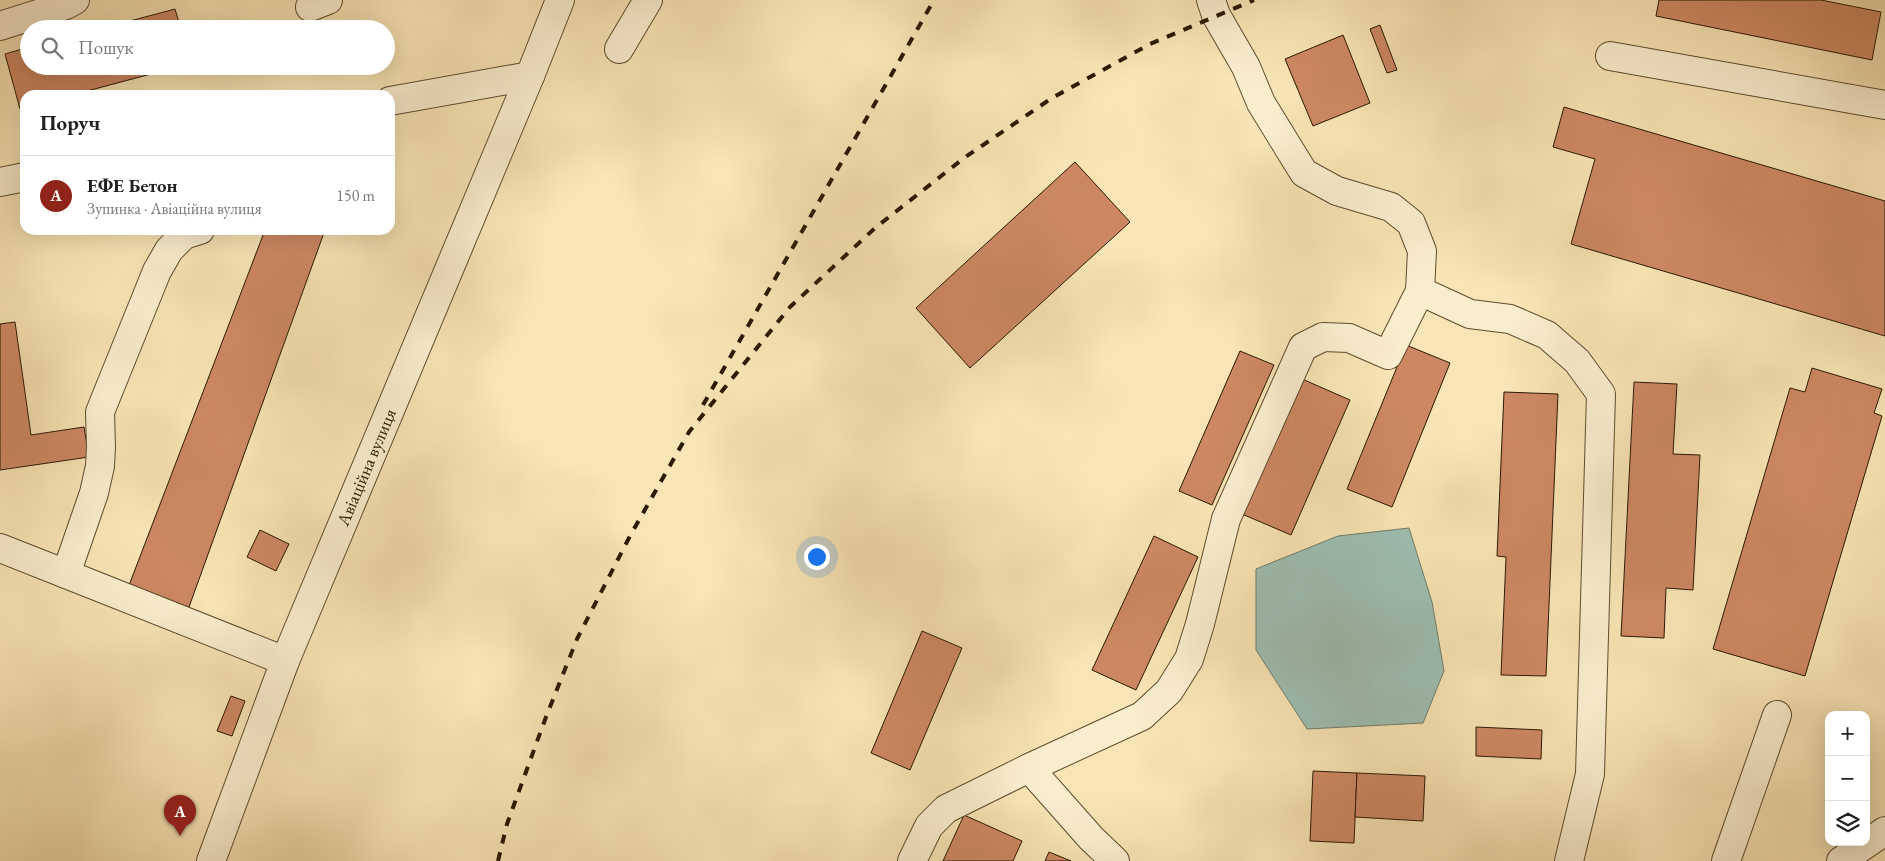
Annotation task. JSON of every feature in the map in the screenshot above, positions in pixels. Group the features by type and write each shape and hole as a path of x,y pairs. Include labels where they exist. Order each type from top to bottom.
{"street":[{"path":"0,26 66,5 75,0"},
{"name":"Авіаційна вулиця","path":"211,861 285,661 560,0"},
{"path":"619,49 648,0"},
{"path":"912,861 929,826 946,809 1028,768 1142,716 1169,691 1189,660 1192,651 1226,519 1303,347 1323,337 1349,338 1388,354 1420,291 1422,251 1411,224 1391,207 1337,191 1304,173 1261,103 1246,66 1216,15 1211,0"},
{"path":"1610,56 1885,105"},
{"path":"395,100 530,76"},
{"path":"0,182 20,178"},
{"path":"66,574 94,493 100,466 100,412 157,271 169,250 184,235"},
{"path":"1420,291 1470,314 1510,320 1547,335 1577,361 1601,394 1590,774 1569,861"},
{"path":"0,548 285,661"},
{"path":"1726,861 1778,715"},
{"path":"1028,768 1091,838 1115,861"},
{"path":"1841,861 1885,831"}],"shaded area":[{"path":"1409,528 1432,602 1444,671 1423,723 1307,729 1256,650 1256,569 1338,536"}],"building":[{"path":"1659,0 1821,0 1881,12 1872,60 1656,16"},
{"path":"175,9 178,20 134,20"},
{"path":"1380,25 1397,70 1387,73 1370,29"},
{"path":"1343,35 1370,103 1313,126 1285,59"},
{"path":"20,50 20,75 147,75 91,90 20,90 20,109 5,54"},
{"path":"1564,107 1885,201 1885,336 1571,244 1595,159 1553,147"},
{"path":"1075,162 1130,222 970,368 916,308"},
{"path":"263,235 323,235 189,607 128,588"},
{"path":"15,322 31,435 84,427 89,457 0,470 0,324"},
{"path":"1406,345 1450,363 1392,507 1347,489"},
{"path":"1240,351 1274,365 1212,505 1179,491"},
{"path":"1812,368 1882,389 1874,413 1882,416 1805,676 1713,649 1790,388 1805,392"},
{"path":"1302,379 1350,400 1291,535 1242,514"},
{"path":"1634,382 1677,384 1673,454 1700,455 1693,590 1666,588 1664,638 1621,636"},
{"path":"1504,392 1558,394 1546,676 1501,675 1506,557 1497,556"},
{"path":"260,530 289,544 276,571 247,557"},
{"path":"1154,536 1198,557 1136,690 1092,670"},
{"path":"922,631 962,648 910,770 871,753"},
{"path":"231,696 245,701 232,736 217,731"},
{"path":"1476,727 1542,730 1541,759 1476,756"},
{"path":"1313,771 1357,773 1354,843 1310,841"},
{"path":"1357,773 1425,776 1423,821 1355,817"},
{"path":"964,815 1022,841 1013,861 943,861"},
{"path":"1049,852 1071,861 1045,861"}],"railway":[{"path":"703,405 934,0"},
{"path":"498,861 507,824 577,639 630,536 689,432 790,307 875,228 964,158 1052,98 1150,44 1254,0"}],"place":[{"name":"ЕФЕ Бетон","path":"180,836"}]}
